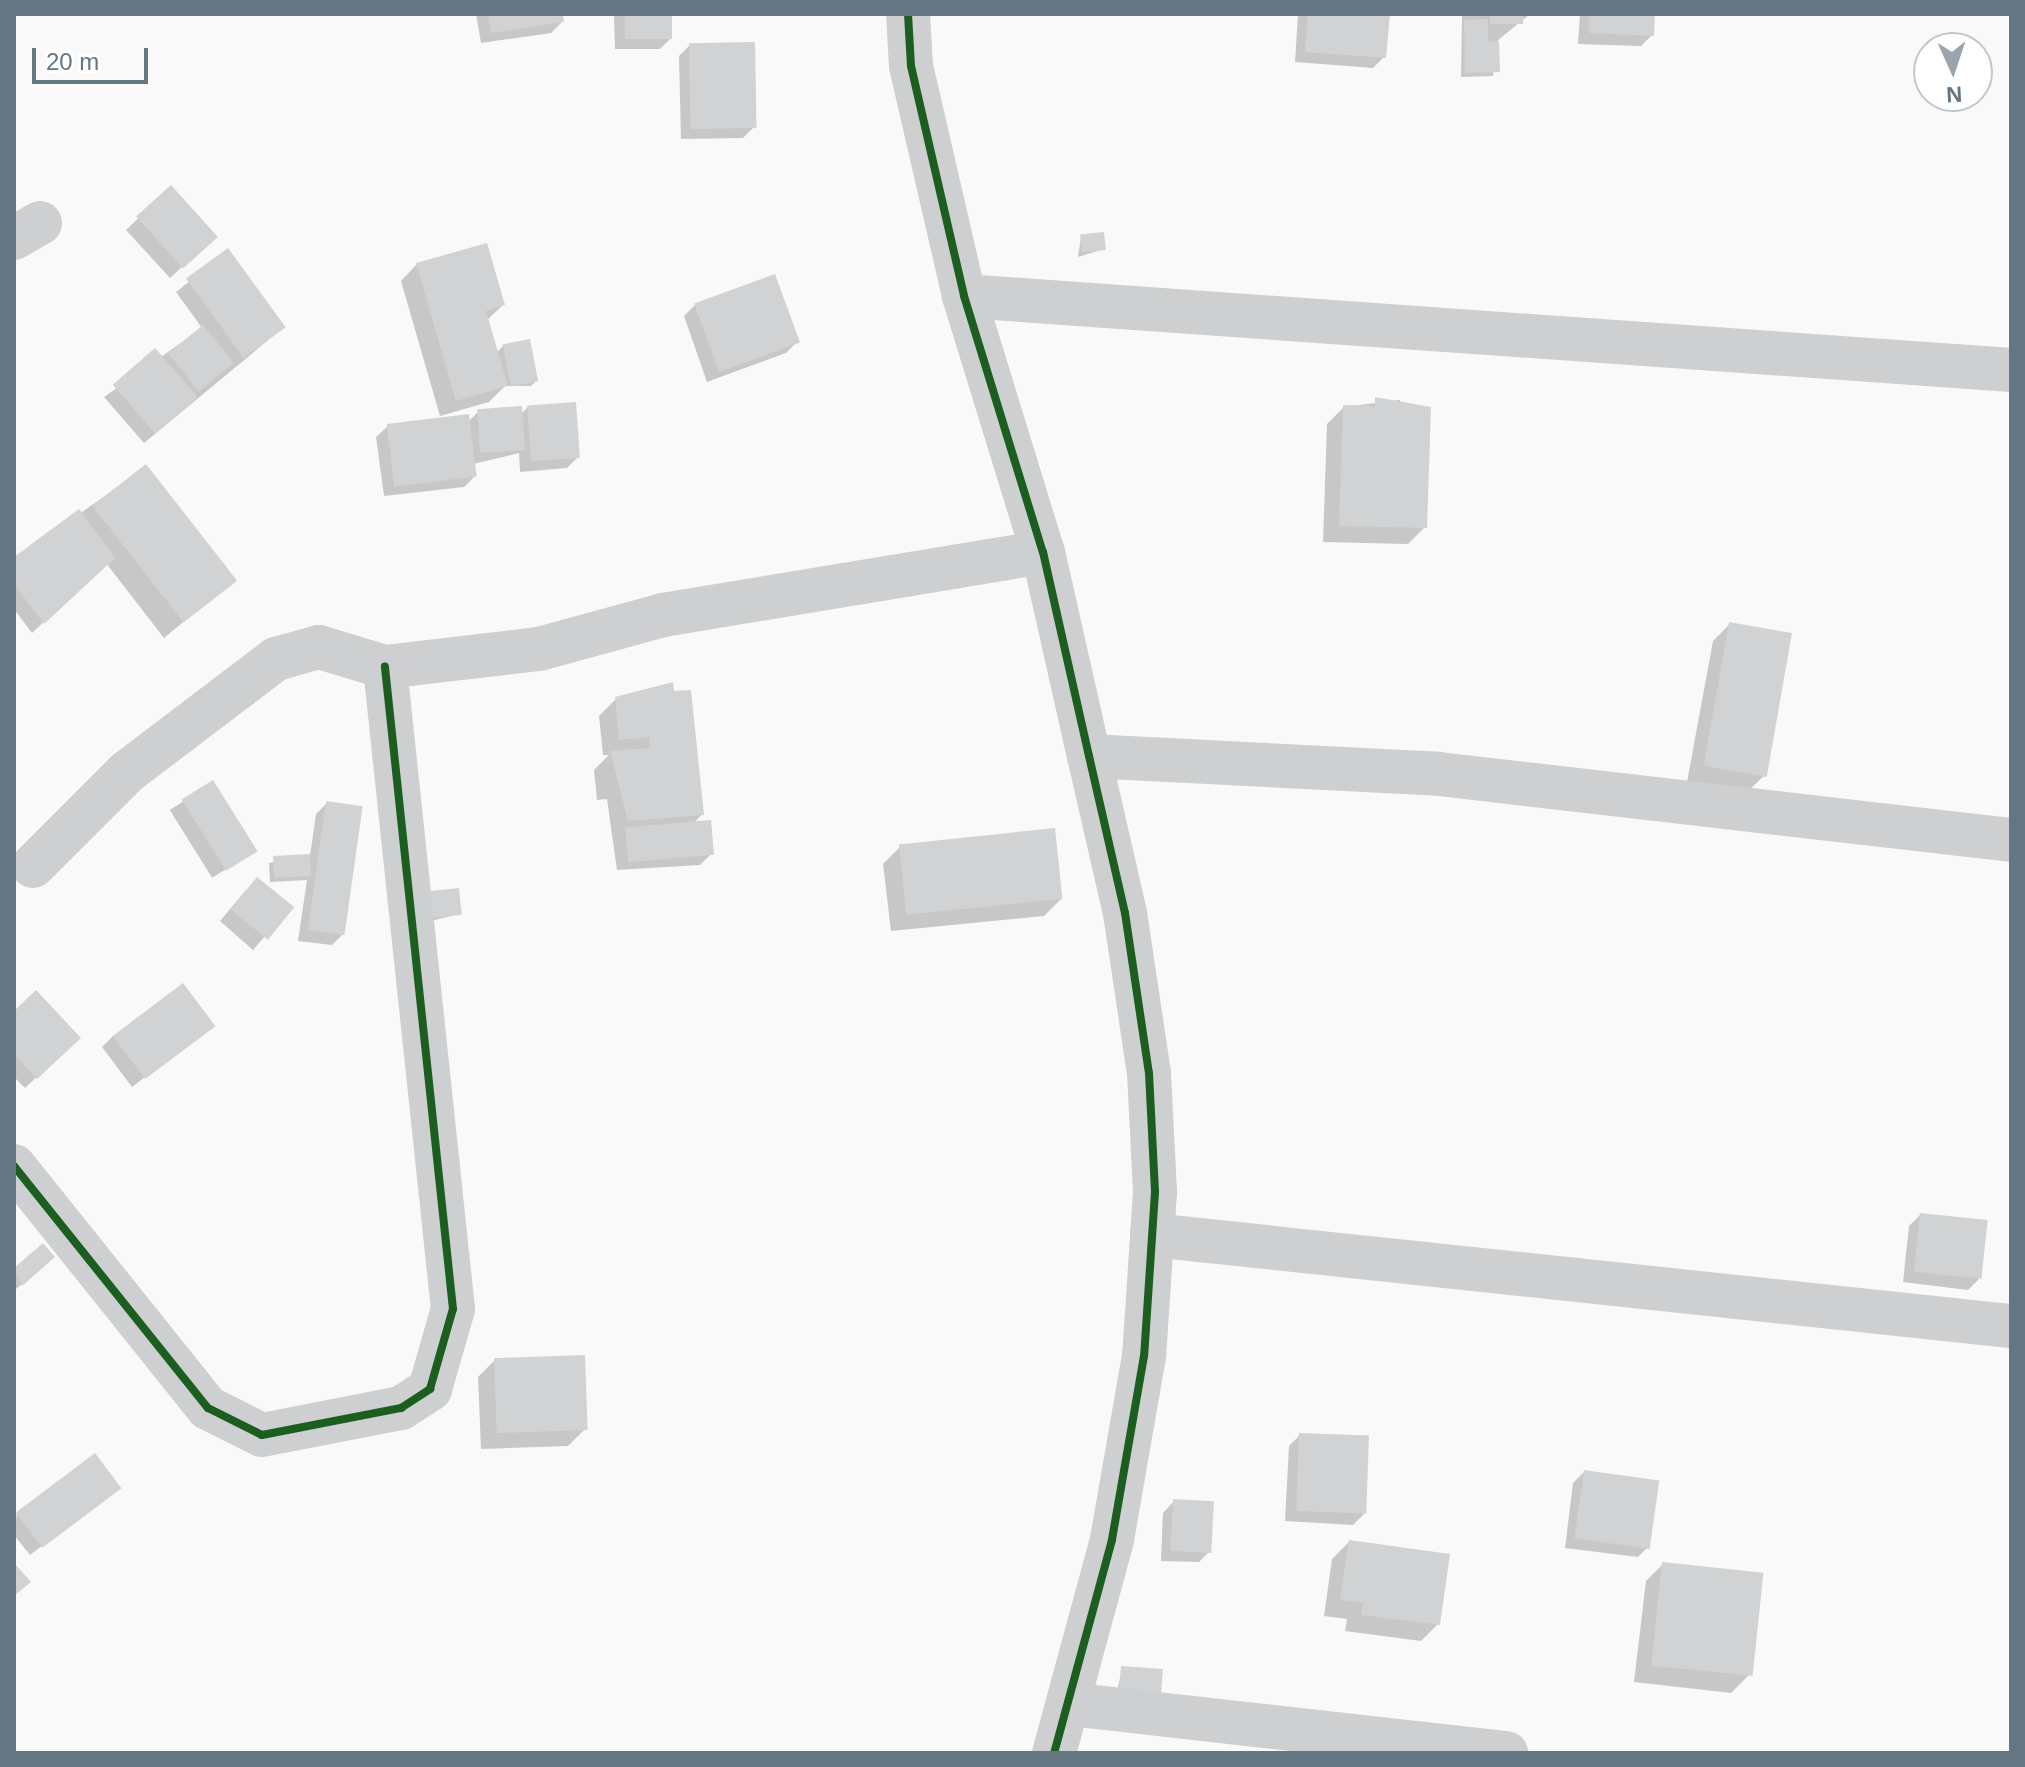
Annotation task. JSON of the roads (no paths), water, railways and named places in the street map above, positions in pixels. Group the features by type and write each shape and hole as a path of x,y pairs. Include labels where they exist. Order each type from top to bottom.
{"street":[{"path":"908,14 911,66 964,296 1043,552 1125,913 1149,1073 1152,1235 1144,1356 1115,1524 1054,1753"},
{"path":"964,296 2011,370"},
{"path":"33,866 127,772 276,659 319,647 385,667 539,649 663,615 1043,552"},
{"path":"14,1166 208,1408 262,1435 401,1408 430,1389 453,1309 385,667"},
{"path":"1089,756 1439,774 2011,840"},
{"path":"1152,1235 2011,1326"},
{"path":"1069,1704 1506,1753"}]}
